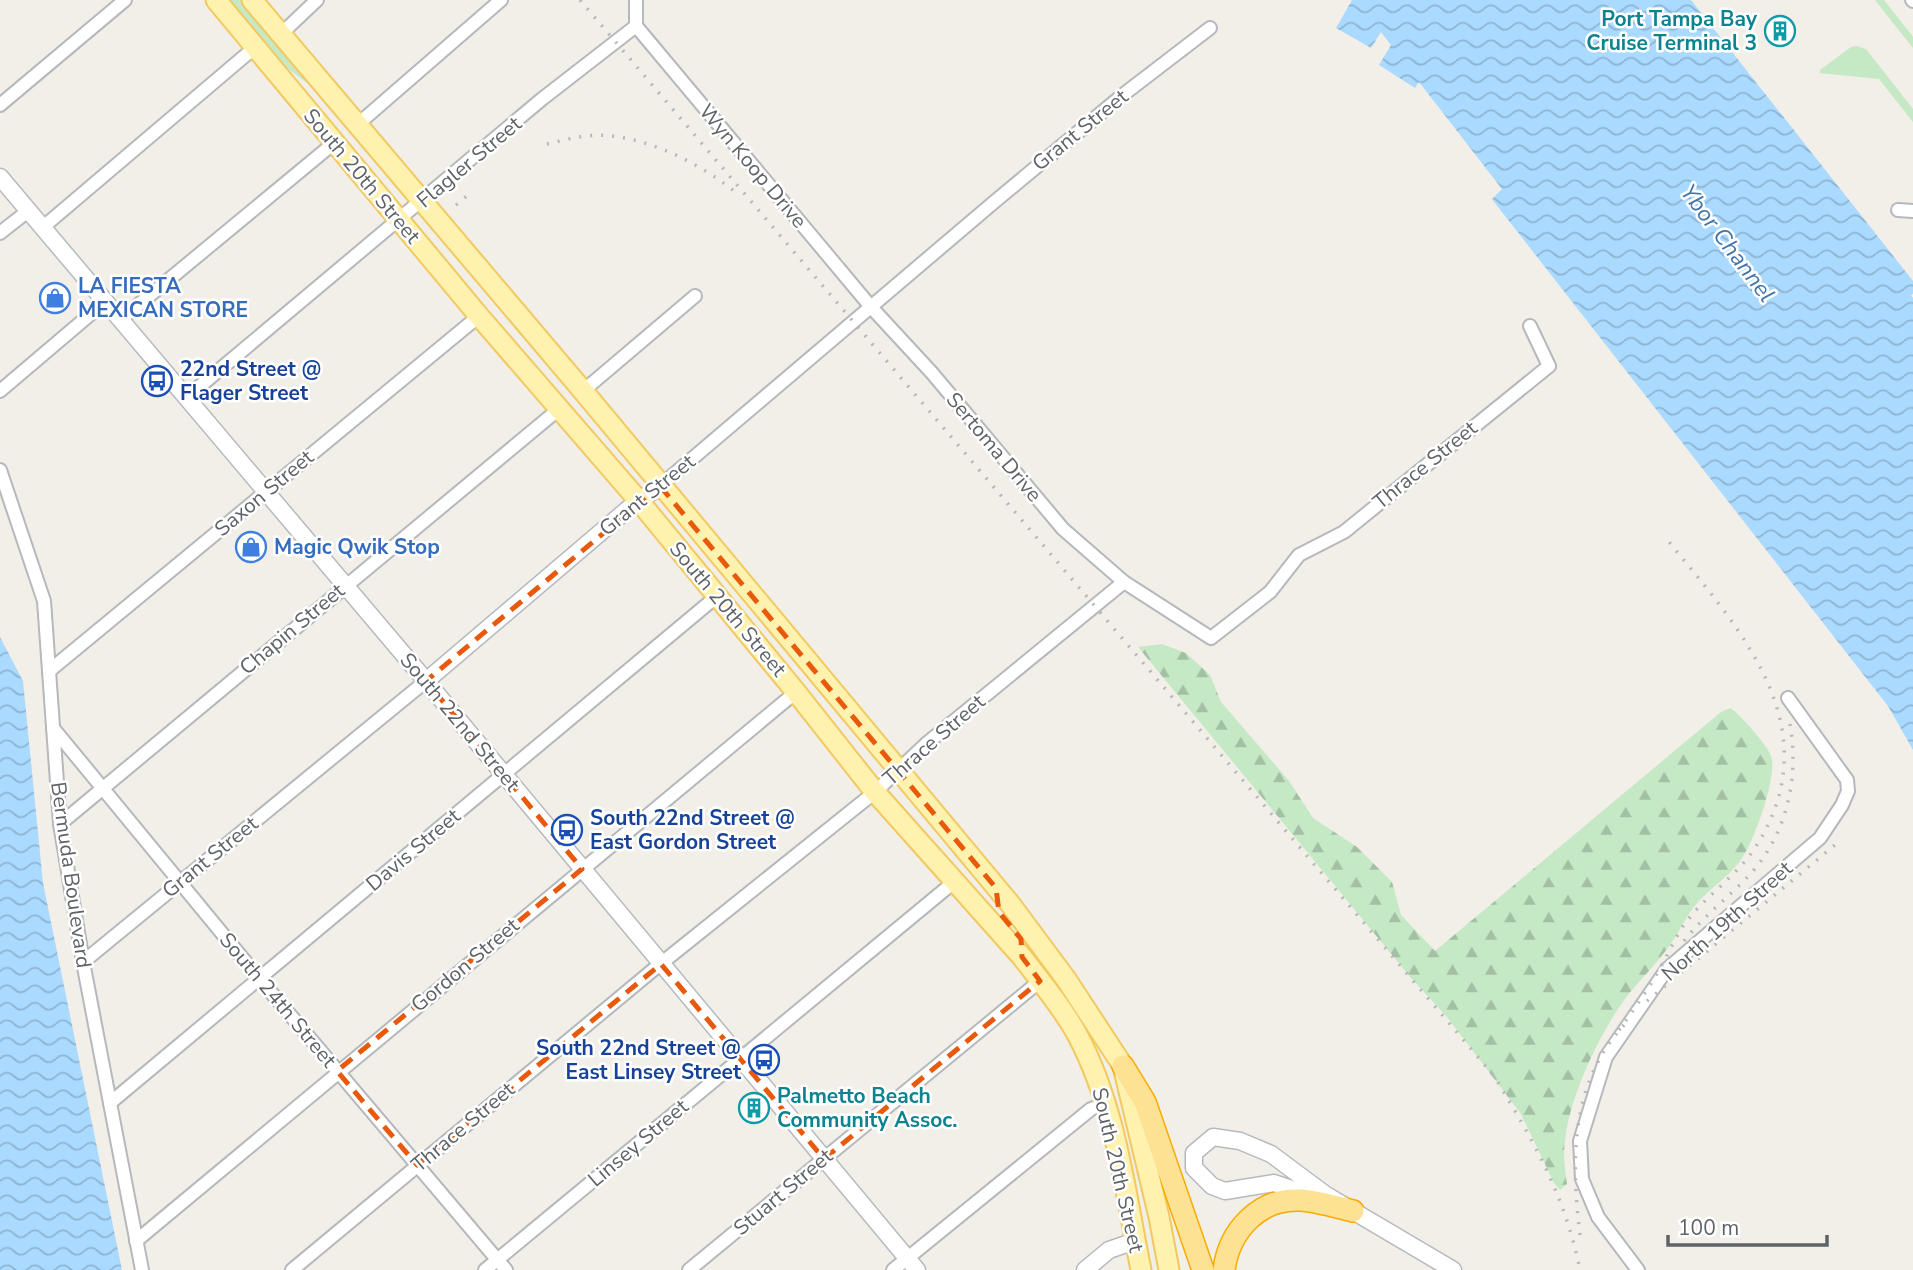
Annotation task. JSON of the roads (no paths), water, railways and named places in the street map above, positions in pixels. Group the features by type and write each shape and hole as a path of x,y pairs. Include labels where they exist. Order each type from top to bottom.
{"highway":[{"path":"1123,1066 1145,1102 1203,1270"},
{"path":"1224,1270 1236,1234 1250,1217 1269,1206 1298,1200 1353,1211"}],"main road":[{"name":"South 20th Street","path":"216,0 479,316 639,501 796,692 874,792 1022,957 1040,981 1077,1034 1107,1103 1140,1270"},
{"name":"South 20th Street","path":"253,0 583,391 996,888 1066,979 1123,1066 1158,1212 1168,1270"},
{"path":"996,888 994,897 999,912 1021,939 1022,957"},
{"path":"1135,1241 1150,1253 1156,1270"}],"street":[{"path":"0,104 125,0"},
{"path":"281,34 317,0"},
{"path":"357,125 501,0"},
{"path":"636,0 636,26"},
{"name":"Flagler Street","path":"187,397 542,99 636,26"},
{"name":"Wyn Koop Drive","path":"636,26 871,307"},
{"name":"Grant Street","path":"83,962 660,486 1105,109 1210,29"},
{"path":"42,228 254,48"},
{"path":"120,320 334,143"},
{"name":"South 22nd Street","path":"0,177 426,681 912,1264"},
{"path":"1898,210 1913,211"},
{"path":"0,233 27,211"},
{"path":"583,391 695,296"},
{"path":"0,391 106,301"},
{"name":"Sertoma Drive","path":"871,307 932,373 1063,528 1124,582"},
{"name":"Saxon Street","path":"49,671 479,316"},
{"name":"Thrace Street","path":"292,1270 661,964 874,792 926,744 1124,582 1211,638 1270,592 1299,555 1344,532 1549,366 1530,327"},
{"name":"Chapin Street","path":"60,824 559,410"},
{"name":"Bermuda Boulevard","path":"0,470 44,601 60,824 83,962 142,1270"},
{"name":"Davis Street","path":"110,1102 716,597"},
{"name":"Gordon Street","path":"136,1241 337,1071 796,692"},
{"name":"North 19th Street","path":"1638,1270 1598,1217 1582,1178 1580,1141 1606,1058 1667,969 1820,838 1842,805 1848,791 1847,779 1788,698"},
{"name":"South 24th Street","path":"53,728 258,977 502,1265"},
{"name":"Linsey Street","path":"485,1270 502,1265 739,1058 954,882"},
{"name":"Stuart Street","path":"689,1270 1040,981"},
{"path":"893,1270 912,1264 1091,1110 1107,1103"},
{"path":"1353,1211 1274,1183 1225,1191 1212,1186 1194,1168 1194,1153 1213,1137 1240,1142 1270,1154 1353,1211 1453,1270"},
{"path":"1085,1270 1109,1250 1135,1241"}],"water":[{"name":"Ybor Channel","path":"1352,0 1691,0 1913,281 1913,750 1888,706 1492,199 1502,189 1419,82 1415,88 1379,65 1391,45 1381,32 1371,48 1336,28"},
{"path":"0,637 23,681 43,883 122,1270 0,1270"}],"railway":[{"path":"580,0 1494,1076 1546,1169 1566,1217 1580,1270"},
{"path":"547,144 596,135 644,143 676,155 734,191"},
{"path":"456,205 468,195"},
{"path":"1619,1030 1653,980 1686,922 1755,848 1776,804 1784,762 1781,722 1768,683 1724,610 1669,542"},
{"path":"1684,941 1753,871 1775,838 1788,802 1791,783 1793,763 1790,724"},
{"path":"1647,1001 1841,840"},
{"path":"1580,1235 1576,1179 1578,1124 1594,1071 1607,1047 1625,1024"}],"place":[{"name":"Port Tampa Bay Cruise Terminal 3","path":"1780,31"},
{"name":"LA FIESTA MEXICAN STORE","path":"55,298"},
{"name":"22nd Street @ Flager Street","path":"157,381"},
{"name":"Magic Qwik Stop","path":"251,547"},
{"name":"South 22nd Street @ East Gordon Street","path":"567,830"},
{"name":"South 22nd Street @ East Linsey Street","path":"764,1060"},
{"name":"Palmetto Beach Community Assoc.","path":"754,1108"}]}
